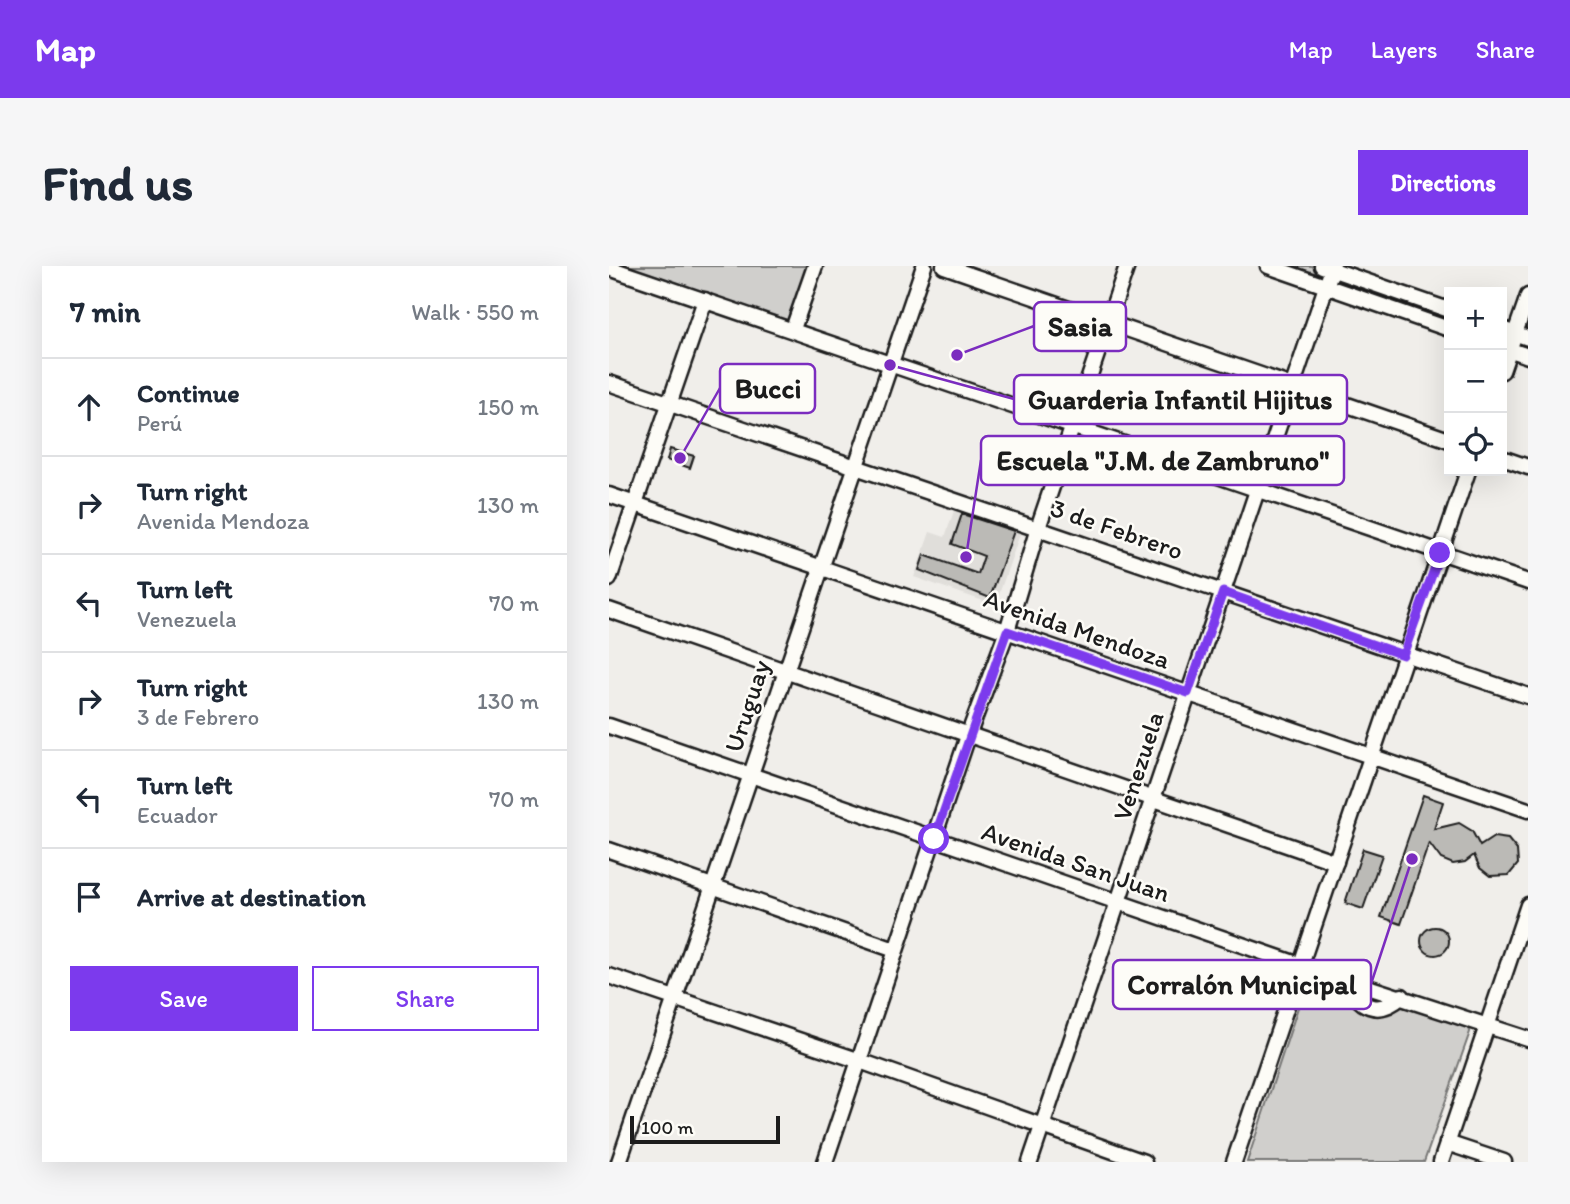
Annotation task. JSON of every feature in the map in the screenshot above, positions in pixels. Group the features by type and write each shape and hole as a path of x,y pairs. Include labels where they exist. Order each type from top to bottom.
{"street":[{"path":"793,329 815,266"},
{"name":"Uruguay","path":"619,1162 924,266"},
{"path":"944,266 1444,438"},
{"path":"825,1162 968,736 1007,631 1038,528 1128,266"},
{"path":"1268,266 1444,327"},
{"path":"1329,267 1444,308"},
{"name":"Venezuela","path":"1030,1162 1293,386 1326,286 1329,267"},
{"path":"616,268 1528,582"},
{"path":"1515,333 1528,296"},
{"path":"609,579 705,300"},
{"path":"1507,349 1528,356"},
{"name":"3 de Febrero","path":"609,383 1528,696"},
{"path":"1507,460 1528,467"},
{"path":"1234,1162 1403,655 1466,476"},
{"name":"Avenida Mendoza","path":"609,495 1528,810"},
{"path":"609,610 1336,862"},
{"name":"Avenida San Juan","path":"609,726 1300,965 1528,1039"},
{"path":"609,850 895,950"},
{"path":"1441,1162 1528,905"},
{"path":"609,976 860,1061 1144,1162"},
{"path":"1349,979 1356,999 1367,1007 1382,1009 1402,996"},
{"path":"1447,1143 1504,1162"}],"shaded area":[{"path":"620,266 815,266 793,329"},
{"path":"1268,266 1322,266 1444,308 1444,327"},
{"path":"956,505 1019,526 1021,531 997,600 992,604 914,577 930,532 945,537"},
{"path":"1309,974 1344,986 1350,999 1365,1012 1394,1011 1402,1003 1469,1026 1470,1032 1424,1162 1247,1162"}],"building":[{"path":"670,449 694,456 690,468 667,460"},
{"path":"962,514 1014,531 990,598 919,570 924,555 978,574 984,556 952,544"},
{"path":"1423,795 1443,802 1434,829 1459,823 1472,831 1480,846 1494,837 1508,839 1517,850 1518,864 1509,875 1490,876 1480,868 1474,855 1465,862 1453,864 1441,859 1429,843 1401,924 1381,917"},
{"path":"1363,849 1382,855 1363,909 1345,903"},
{"path":"1435,927 1445,931 1449,941 1445,951 1435,955 1425,951 1421,941 1425,931"}],"place":[{"name":"Sasia","path":"957,355"},
{"name":"Guarderia Infantil Hijitus","path":"890,365"},
{"name":"Bucci","path":"680,458"},
{"name":"Escuela \"J.M. de Zambruno\"","path":"966,557"},
{"name":"Corralón Municipal","path":"1412,859"}],"route":[{"path":"934,839 1007,631 1188,693 1223,592 1403,655 1440,553"}]}
